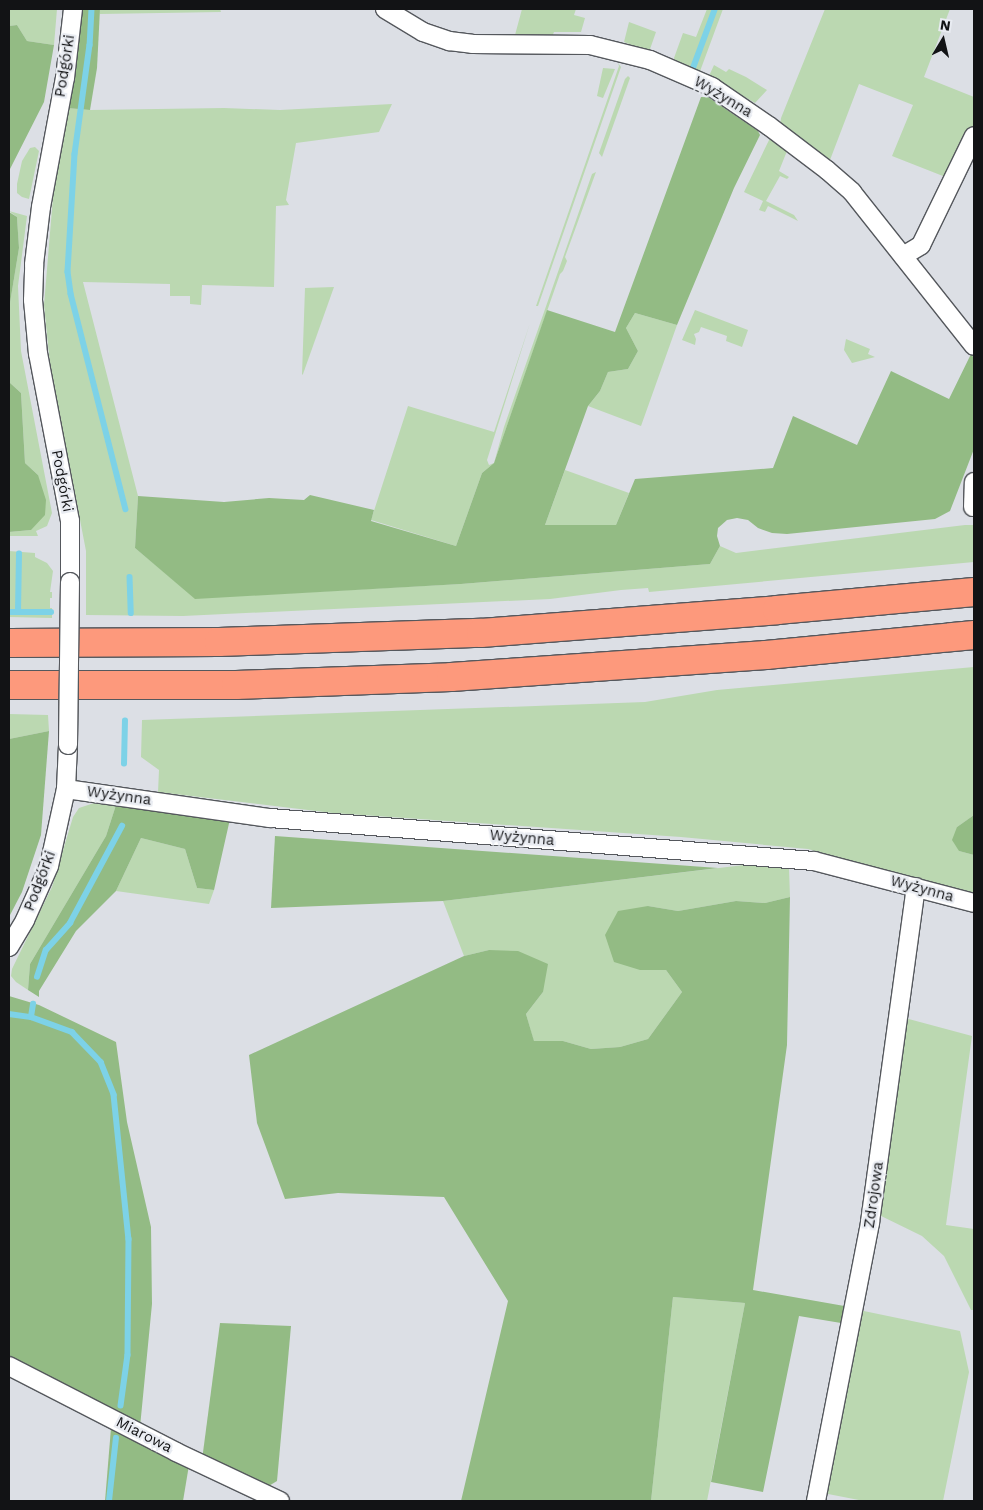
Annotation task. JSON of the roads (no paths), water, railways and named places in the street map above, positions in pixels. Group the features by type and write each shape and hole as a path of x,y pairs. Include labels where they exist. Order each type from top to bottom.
{"highway":[{"path":"9,643 220,642 463,634 777,610 974,592"},
{"path":"9,685 236,685 422,678 620,666 974,635"}],"street":[{"name":"Podgórki","path":"9,947 30,911 49,866 66,789 70,521 38,354 33,300 34,264 41,207 65,78 73,9"},
{"name":"Wyżynna","path":"385,9 423,32 449,41 472,44 590,45 630,53 675,69 712,87 748,111 827,170 852,192 974,346"},
{"path":"903,256 921,245 974,136"},
{"path":"973,508 974,482"},
{"name":"Wyżynna","path":"66,789 270,818 814,861 974,903"},
{"name":"Zdrojowa","path":"816,1501 870,1222 916,887"},
{"name":"Miarowa","path":"9,1366 176,1452 280,1501"}],"waterway":[{"path":"92,9 90,45 75,154 68,272 71,294 126,509"},
{"path":"693,68 715,9"},
{"path":"18,612 19,554"},
{"path":"130,577 131,613"},
{"path":"9,612 51,612"},
{"path":"124,764 125,721"},
{"path":"37,977 46,950 70,923 122,826"},
{"path":"31,1017 33,1004"},
{"path":"9,1014 31,1017 72,1032 101,1062 114,1095 129,1239 128,1355 121,1406"},
{"path":"109,1501 116,1438"}]}
